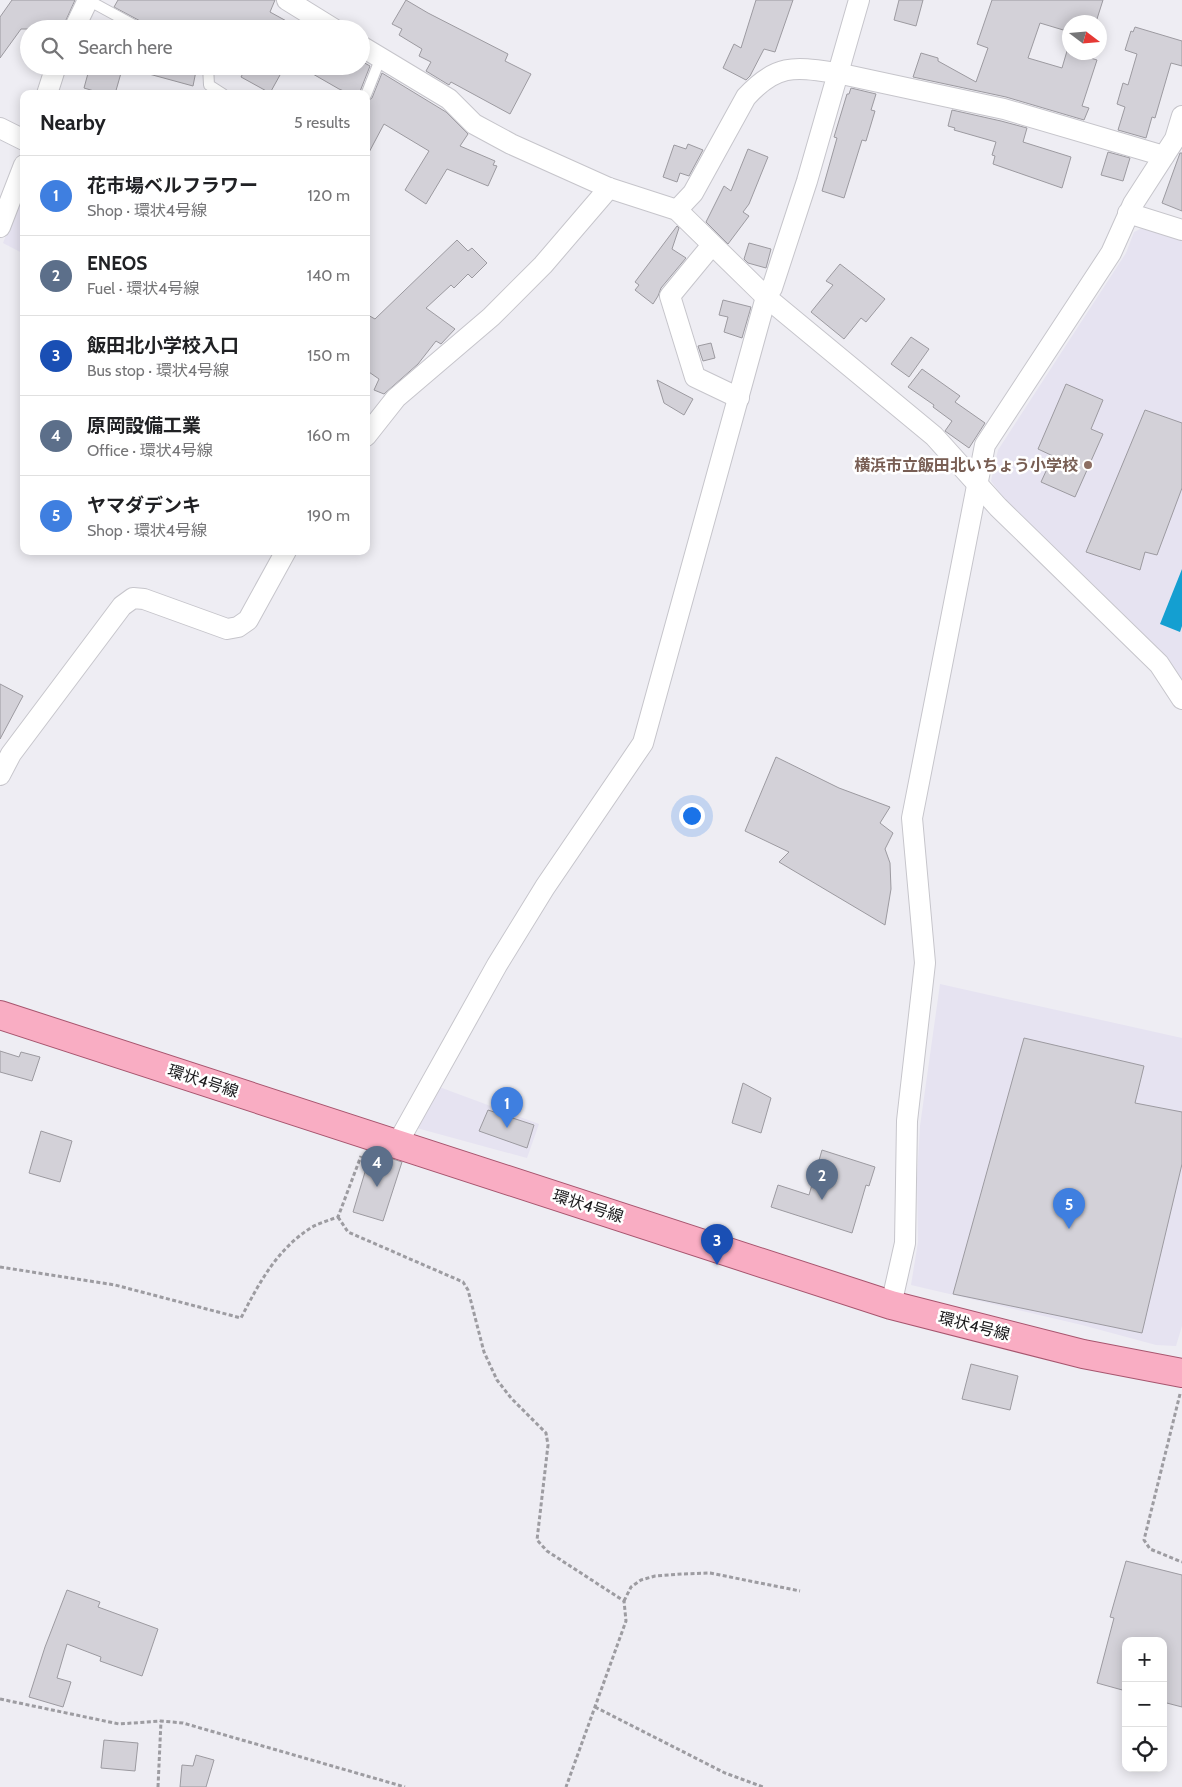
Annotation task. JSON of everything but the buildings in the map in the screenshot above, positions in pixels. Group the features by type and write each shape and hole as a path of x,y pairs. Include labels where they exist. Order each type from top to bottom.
{"main road":[{"name":"環状4号線","path":"0,1015 891,1305 1083,1354 1182,1373"}],"street":[{"path":"78,20 88,0"},
{"path":"287,0 319,20"},
{"path":"397,1144 496,964 545,887 643,743 766,297 772,288 807,181 859,0"},
{"path":"370,51 449,99 474,124 511,144 609,188 677,210 766,297 934,436 998,507 1159,664 1182,699"},
{"path":"677,210 693,194 746,97 758,83 774,73 792,69 810,69 838,73 1174,145"},
{"path":"48,90 53,75"},
{"path":"891,1305 905,1244 907,1121 925,963 912,818 985,445 1111,253 1128,213 1174,145 1182,116"},
{"path":"0,128 20,138"},
{"path":"0,227 20,175"},
{"path":"370,431 396,398 491,317 543,265 609,188"},
{"path":"1128,213 1182,230"},
{"path":"712,245 670,296 695,377 738,398"},
{"path":"0,775 11,754 122,606 133,598 144,599 227,629 238,627 248,620 284,555"}],"lane":[{"path":"88,0 125,20"},
{"path":"368,90 381,58"},
{"path":"208,75 209,85 217,90"}],"path":[{"path":"0,1267 115,1285 240,1318 261,1278 290,1243 314,1226 338,1217 368,1135"},
{"path":"338,1217 348,1232 463,1282 468,1290 484,1352 496,1380 511,1398 546,1432 548,1444 537,1540 547,1551 624,1601"},
{"path":"1182,1386 1144,1540 1150,1549 1182,1562"},
{"path":"566,1787 626,1621 624,1601 631,1587 641,1580 655,1576 710,1573 800,1591"},
{"path":"0,1699 119,1724 161,1721 183,1722 405,1787"},
{"path":"595,1707 724,1773 763,1787"},
{"path":"158,1787 161,1721"}],"shaded area":[{"path":"20,200 20,252 3,243"},
{"name":"横浜市立飯田北いちょう小学校","path":"1144,227 1182,240 1182,683 1010,507 991,481 998,450 1126,253 1134,232"},
{"path":"940,984 1182,1038 1182,1326 1176,1346 1156,1345 1082,1325 911,1285 918,1242 917,1178 920,1126"},
{"path":"434,1085 539,1124 527,1158 413,1127"}],"water":[{"path":"1182,569 1182,626 1180,632 1160,624"}],"place":[{"name":"横浜市立飯田北いちょう小学校","path":"1088,465"},
{"name":"花市場ベルフラワー","path":"507,1128"},
{"name":"原岡設備工業","path":"377,1187"},
{"name":"ENEOS","path":"822,1200"},
{"name":"ヤマダデンキ","path":"1069,1229"},
{"name":"飯田北小学校入口","path":"717,1265"}]}
